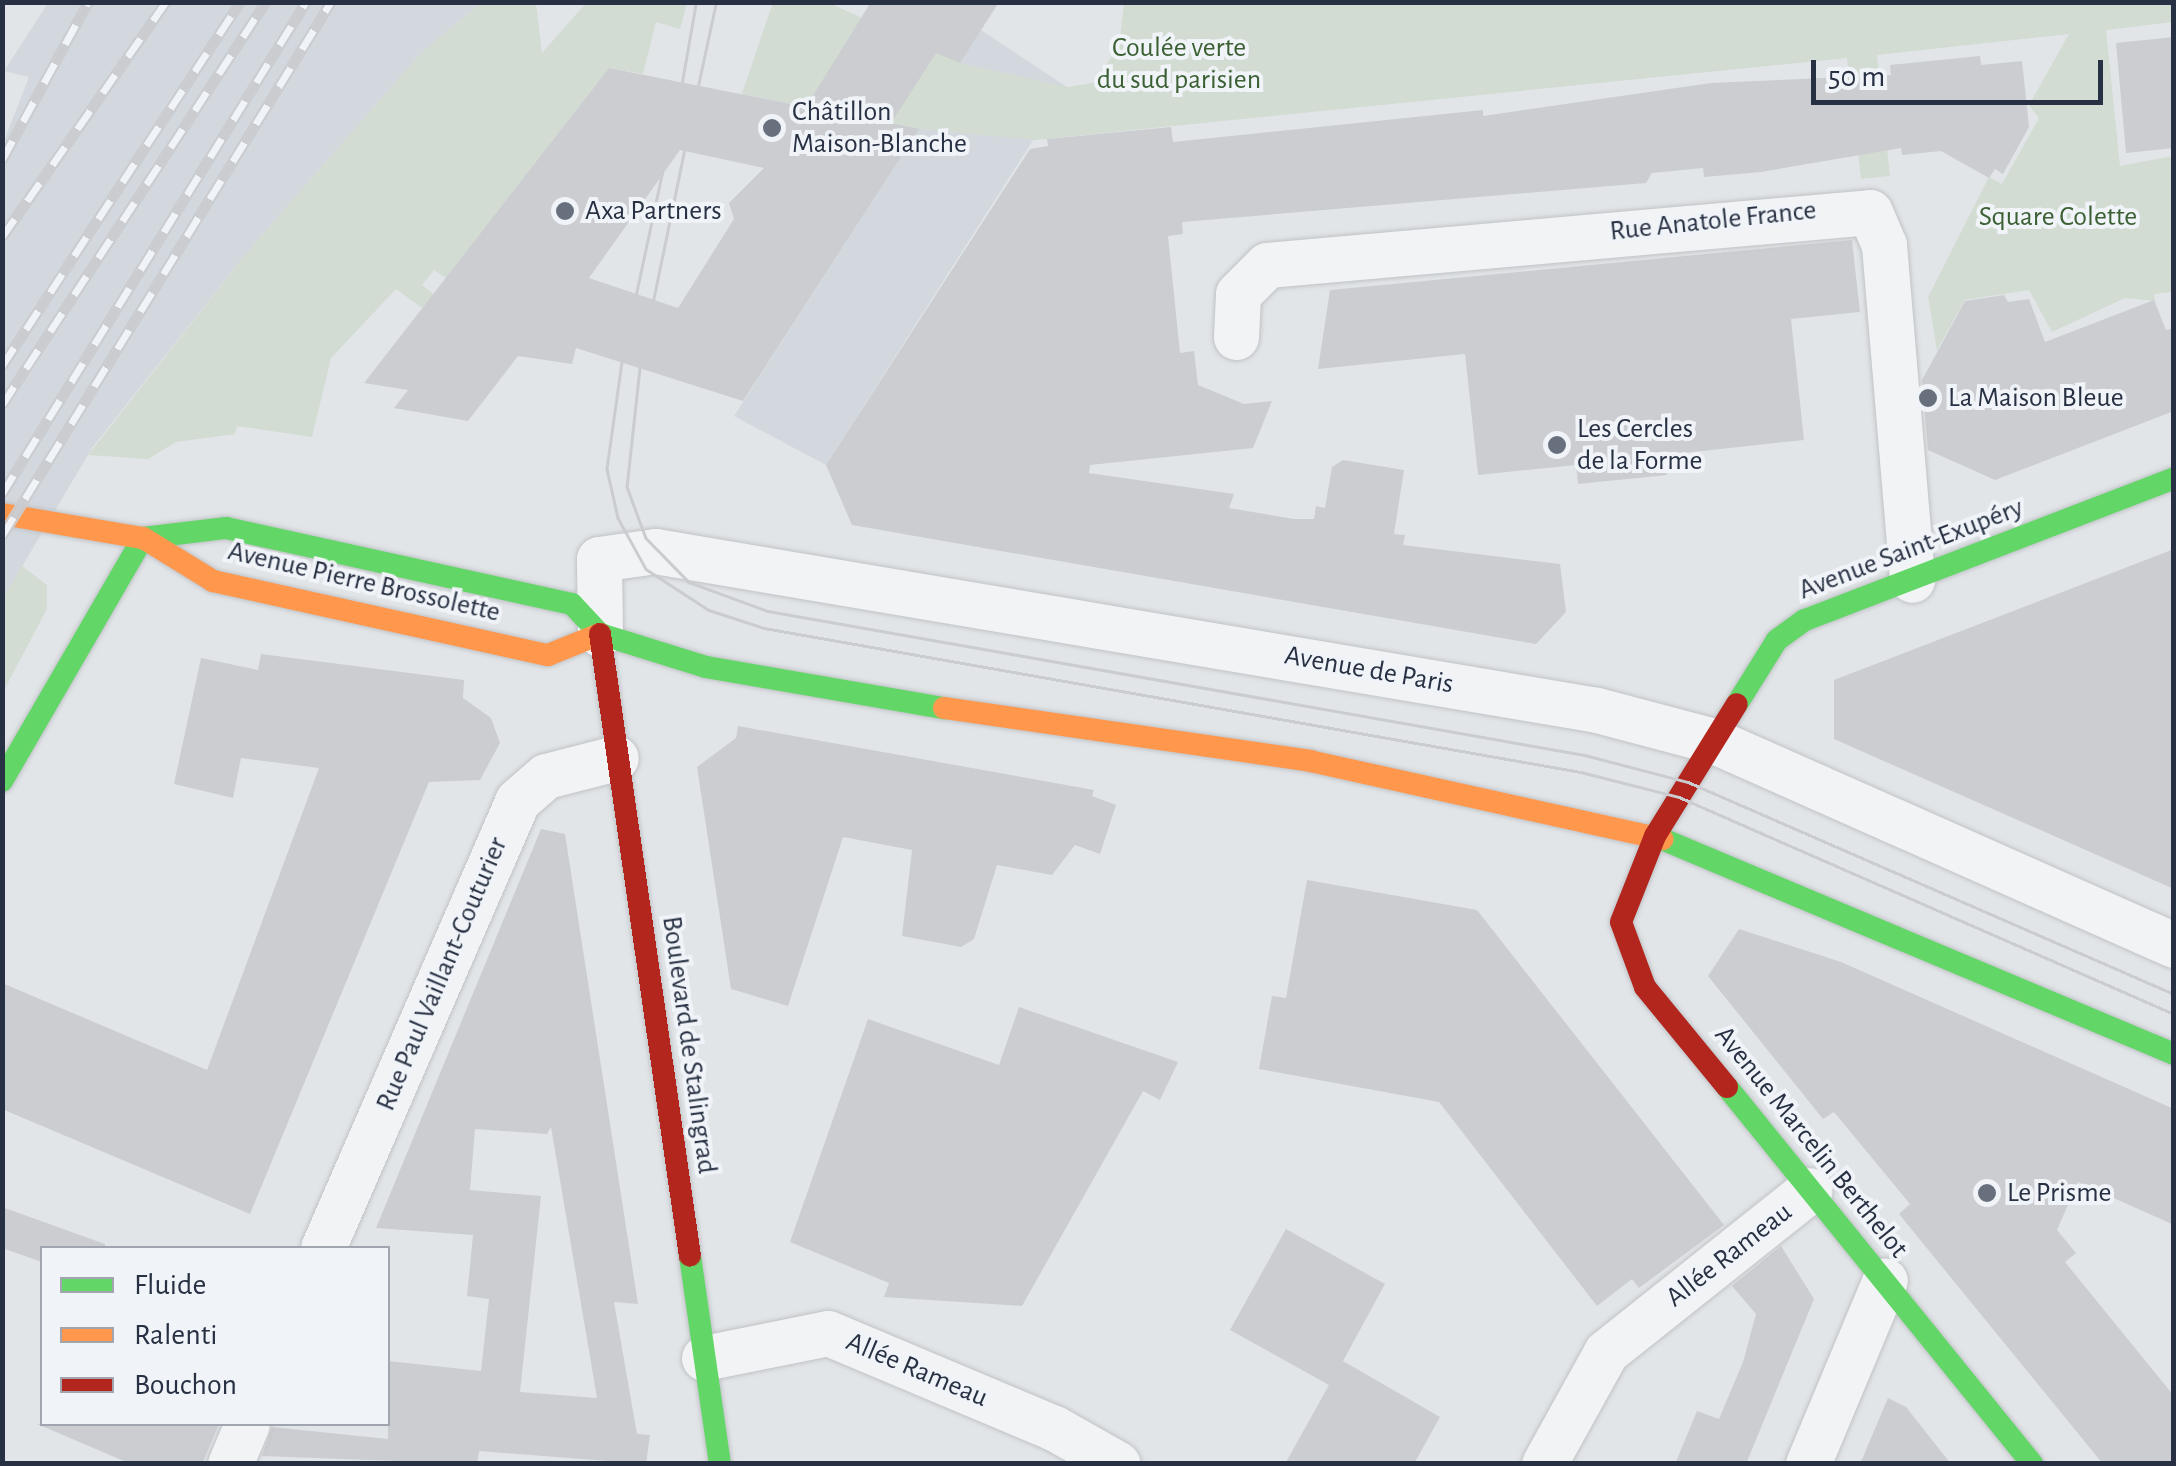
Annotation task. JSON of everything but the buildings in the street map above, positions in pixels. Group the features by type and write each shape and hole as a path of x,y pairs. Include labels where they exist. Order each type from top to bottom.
{"main road":[{"name":"Avenue Saint-Exupéry","path":"1655,836 1777,640 1805,620 2174,478"},
{"name":"Avenue Pierre Brossolette","path":"2,514 143,538 213,580 548,655 600,634"},
{"path":"2,781 143,538 226,528 572,604 600,634 706,667 1143,742 1310,761 1655,836 2174,1054"},
{"name":"Boulevard de Stalingrad","path":"600,634 720,1464"},
{"name":"Avenue Marcelin Berthelot","path":"1655,836 1621,922 1632,969 2032,1464"}],"street":[{"name":"Rue Anatole France","path":"1236,337 1238,294 1267,265 1858,207 1870,212 1884,245 1912,580"},
{"name":"Avenue de Paris","path":"600,634 599,559 655,552 1578,707 1714,741 2174,944"},
{"name":"Rue Paul Vaillant-Couturier","path":"324,1246 517,802 546,776 616,758"},
{"name":"Allée Rameau","path":"1544,1464 1606,1352 1810,1190"},
{"path":"1808,1464 1886,1280"},
{"name":"Allée Rameau","path":"704,1358 828,1333 1054,1428 1118,1464"},
{"path":"230,1464 246,1426"}],"shaded area":[{"path":"48,3 481,3 421,53 249,250 92,448 3,599 2,146 29,77 4,71"},
{"path":"773,3 829,3 959,63 981,30 1067,87 826,465 734,416 918,130 742,94"}],"green space":[{"path":"481,3 536,3 542,53 586,3 687,3 680,29 656,22 643,74 609,68 446,278 434,270 422,285 434,294 422,308 396,289 331,358 312,437 237,426 235,434 176,442 148,459 88,455 249,250 421,53"},
{"name":"Coulée verte du sud parisien","path":"773,3 829,3 960,63 1067,87 1093,83 1119,46 1124,3 2173,3 2173,22 2106,30 2120,166 2173,156 2173,292 2154,294 2155,301 2125,298 2052,332 2029,290 1965,300 1937,350 1928,297 1989,177 2002,184 2039,118 2029,105 2069,34 1877,55 1890,176 1861,179 1847,58 1035,140 919,129 742,94"},
{"path":"22,566 47,585 47,609 3,692 3,599"}],"tram line":[{"path":"682,82 696,2"},
{"path":"698,86 716,2"},
{"path":"653,301 684,151"},
{"path":"636,294 662,173"},
{"path":"622,362 607,469 618,518 646,569 709,610 764,628 1581,772 1679,797 2174,1014"},
{"path":"640,368 627,487 646,538 689,582 768,611 1585,755 1688,782 2174,994"}],"railway":[{"path":"2,160 88,2"},
{"path":"2,237 166,2"},
{"path":"2,366 240,2"},
{"path":"2,405 266,2"},
{"path":"2,494 306,2"},
{"path":"2,536 331,2"}],"traffic: fast":[{"path":"1737,704 1777,640 1805,620 2174,478"},
{"path":"143,538 226,528 572,604 600,634 706,667 944,708"},
{"path":"2,781 143,538"},
{"path":"1662,839 2174,1054"},
{"path":"1727,1087 2032,1464"},
{"path":"690,1256 720,1464"}],"traffic: slow":[{"path":"2,514 143,538 213,581 548,655 600,634"},
{"path":"944,708 1310,761 1662,839"}],"traffic: jam":[{"path":"600,634 690,1256"},
{"path":"1727,1087 1645,987 1621,922 1655,836 1737,704"}],"place":[{"name":"Châtillon Maison-Blanche","path":"772,128"},
{"name":"Axa Partners","path":"565,211"},
{"name":"La Maison Bleue","path":"1928,398"},
{"name":"Les Cercles de la Forme","path":"1557,445"},
{"name":"Le Prisme","path":"1987,1193"}],"park label":[{"name":"Square Colette","path":"2058,217"}]}
